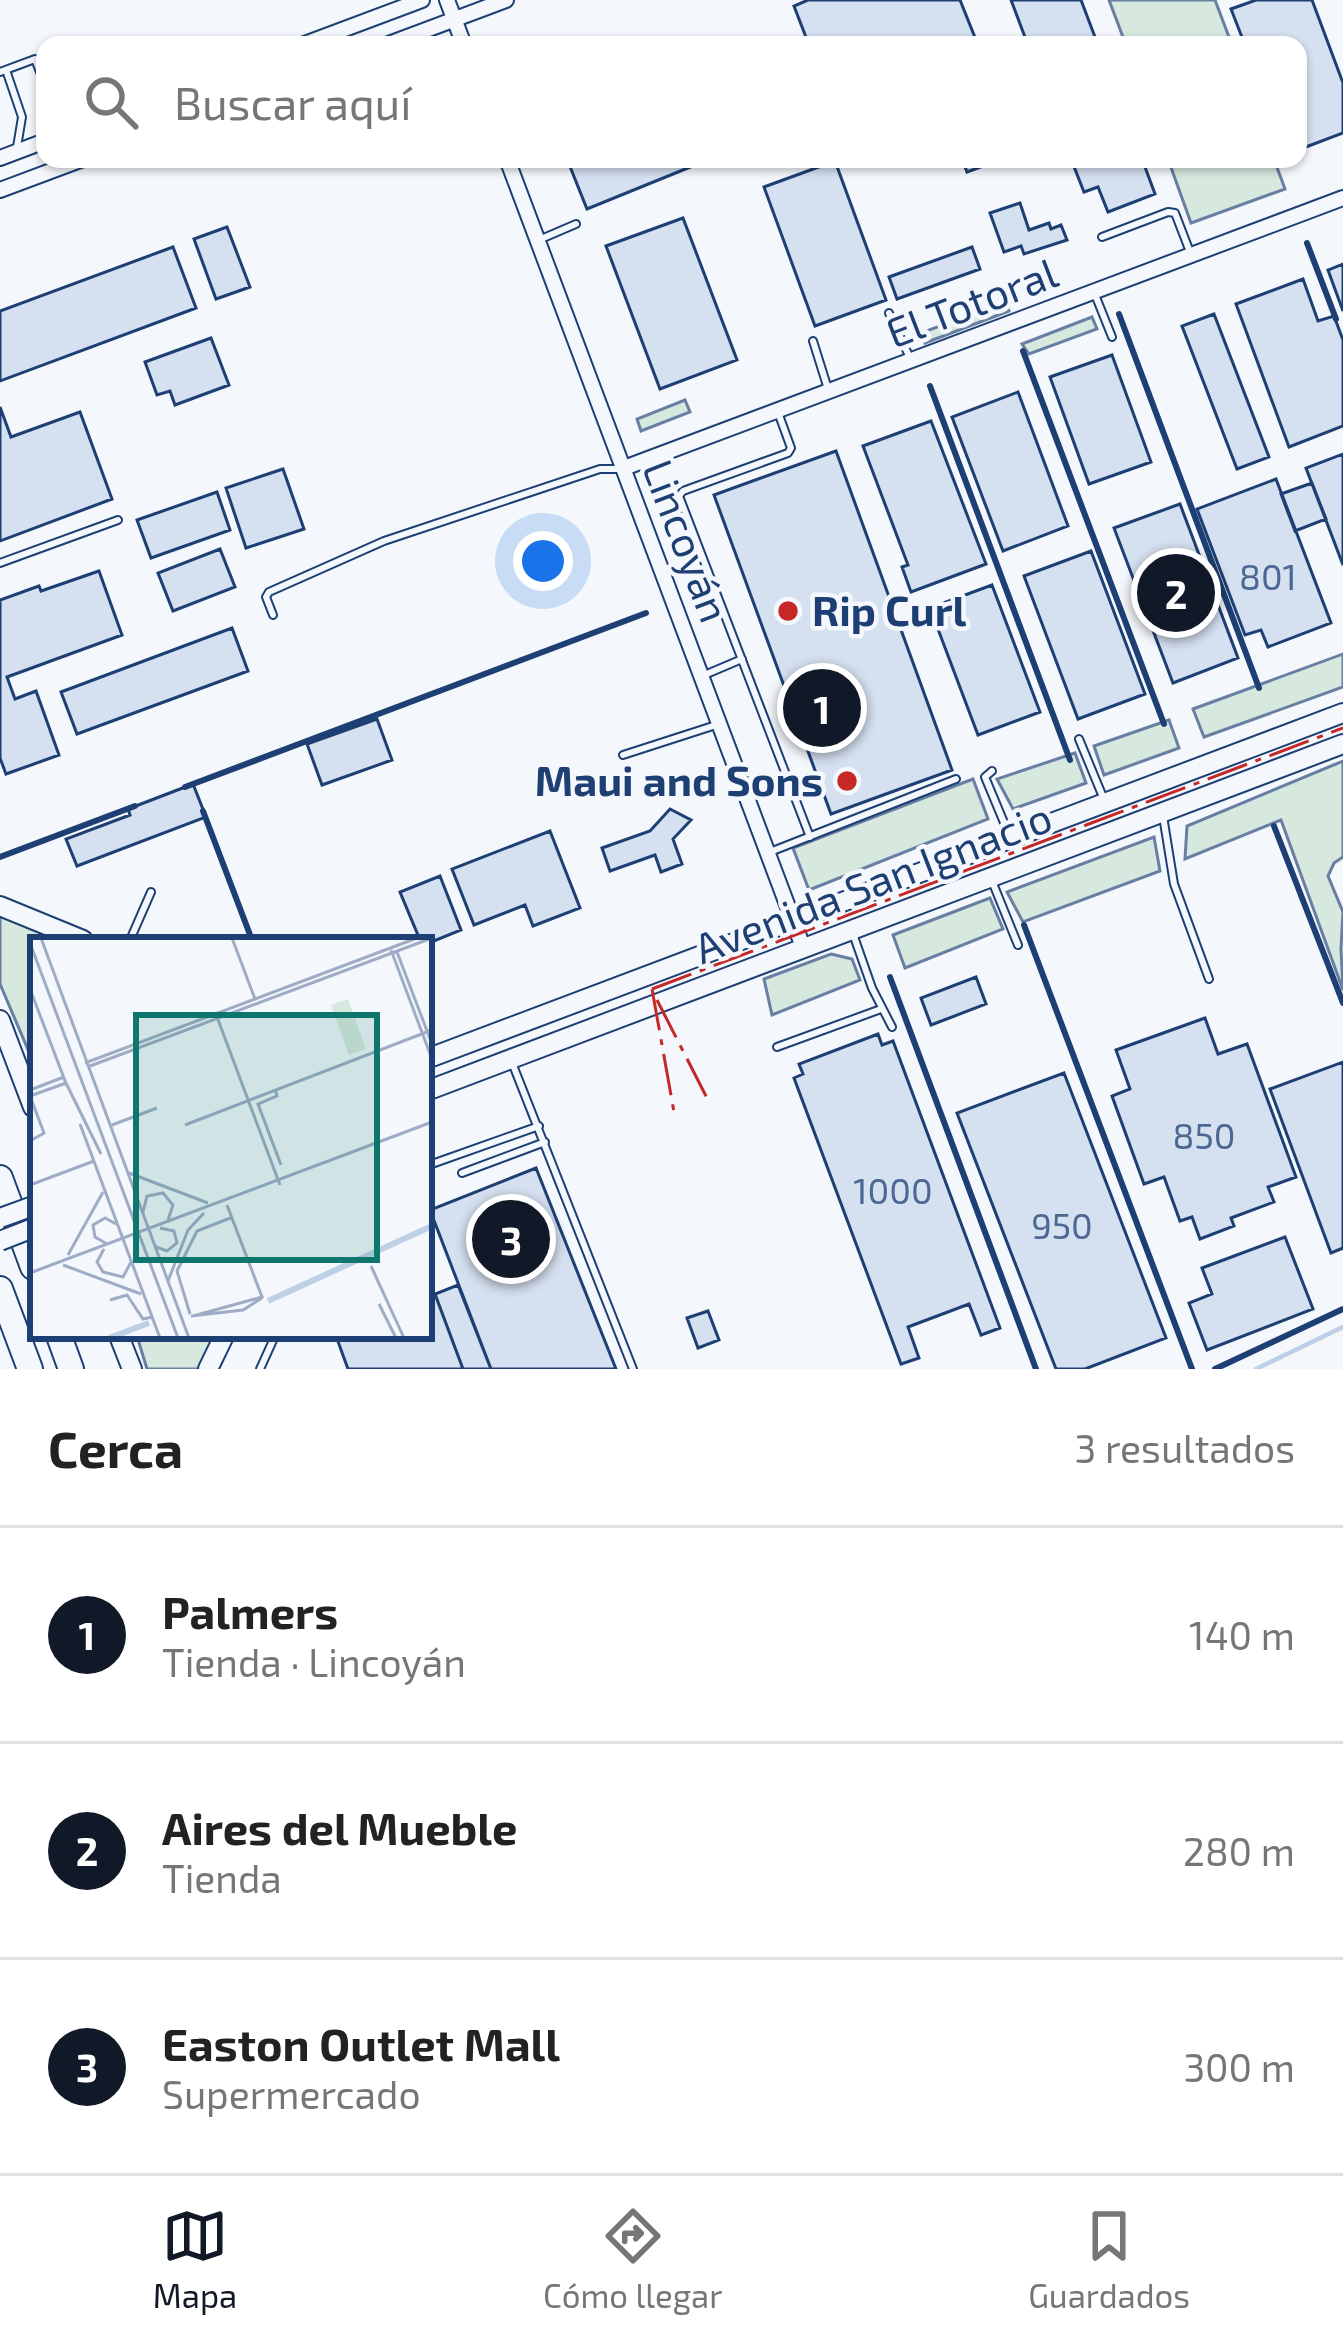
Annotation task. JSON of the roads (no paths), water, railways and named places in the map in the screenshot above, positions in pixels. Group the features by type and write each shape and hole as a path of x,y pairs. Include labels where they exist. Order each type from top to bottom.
{"highway":[{"path":"0,1178 30,1259"},
{"path":"0,1289 30,1369"},
{"path":"60,1339 71,1369"}],"main road":[{"name":"Avenida San Ignacio","path":"432,1057 1343,713"},
{"name":"Avenida San Ignacio","path":"432,1089 1343,744"},
{"path":"898,881 898,899 907,908"},
{"path":"0,906 75,937"},
{"path":"0,1020 30,1099"},
{"path":"432,1048 458,1047"},
{"path":"0,1218 30,1207"},
{"path":"0,1241 30,1229"},
{"path":"120,1339 132,1369"},
{"path":"208,1369 223,1339"}],"street":[{"path":"326,36 422,0"},
{"path":"447,0 461,36"},
{"path":"410,36 506,0"},
{"path":"0,190 59,168"},
{"name":"Lincoyán","path":"510,168 803,947"},
{"name":"El Totoral","path":"624,469 1343,199"}],"lane":[{"path":"8,155 22,117 3,71 36,62"},
{"path":"1102,237 1175,213 1191,256"},
{"path":"538,240 575,224"},
{"path":"1094,292 1112,337"},
{"path":"889,313 911,362"},
{"path":"813,341 829,392"},
{"path":"777,412 791,448 788,453 680,496 809,837"},
{"path":"273,615 268,592 384,541 600,469 624,469"},
{"path":"0,563 118,520"},
{"path":"701,676 742,659"},
{"path":"623,755 719,724"},
{"path":"1079,739 1106,803"},
{"path":"992,771 985,777 1011,838"},
{"path":"768,852 956,778"},
{"path":"1162,813 1174,884 1209,980"},
{"path":"990,878 1018,945"},
{"path":"131,937 151,892"},
{"path":"851,929 892,1027"},
{"path":"776,1047 881,1009"},
{"path":"511,1059 633,1369"},
{"path":"432,1164 539,1126"},
{"path":"462,1173 545,1142"},
{"path":"260,1369 274,1339"}],"waterway":[{"path":"1256,1369 1343,1327"}],"place":[{"name":"Aires del Mueble","path":"1176,593"},
{"name":"Rip Curl","path":"788,611"},
{"name":"Palmers","path":"822,708"},
{"name":"Maui and Sons","path":"847,781"},
{"name":"Easton Outlet Mall","path":"511,1239"}]}
